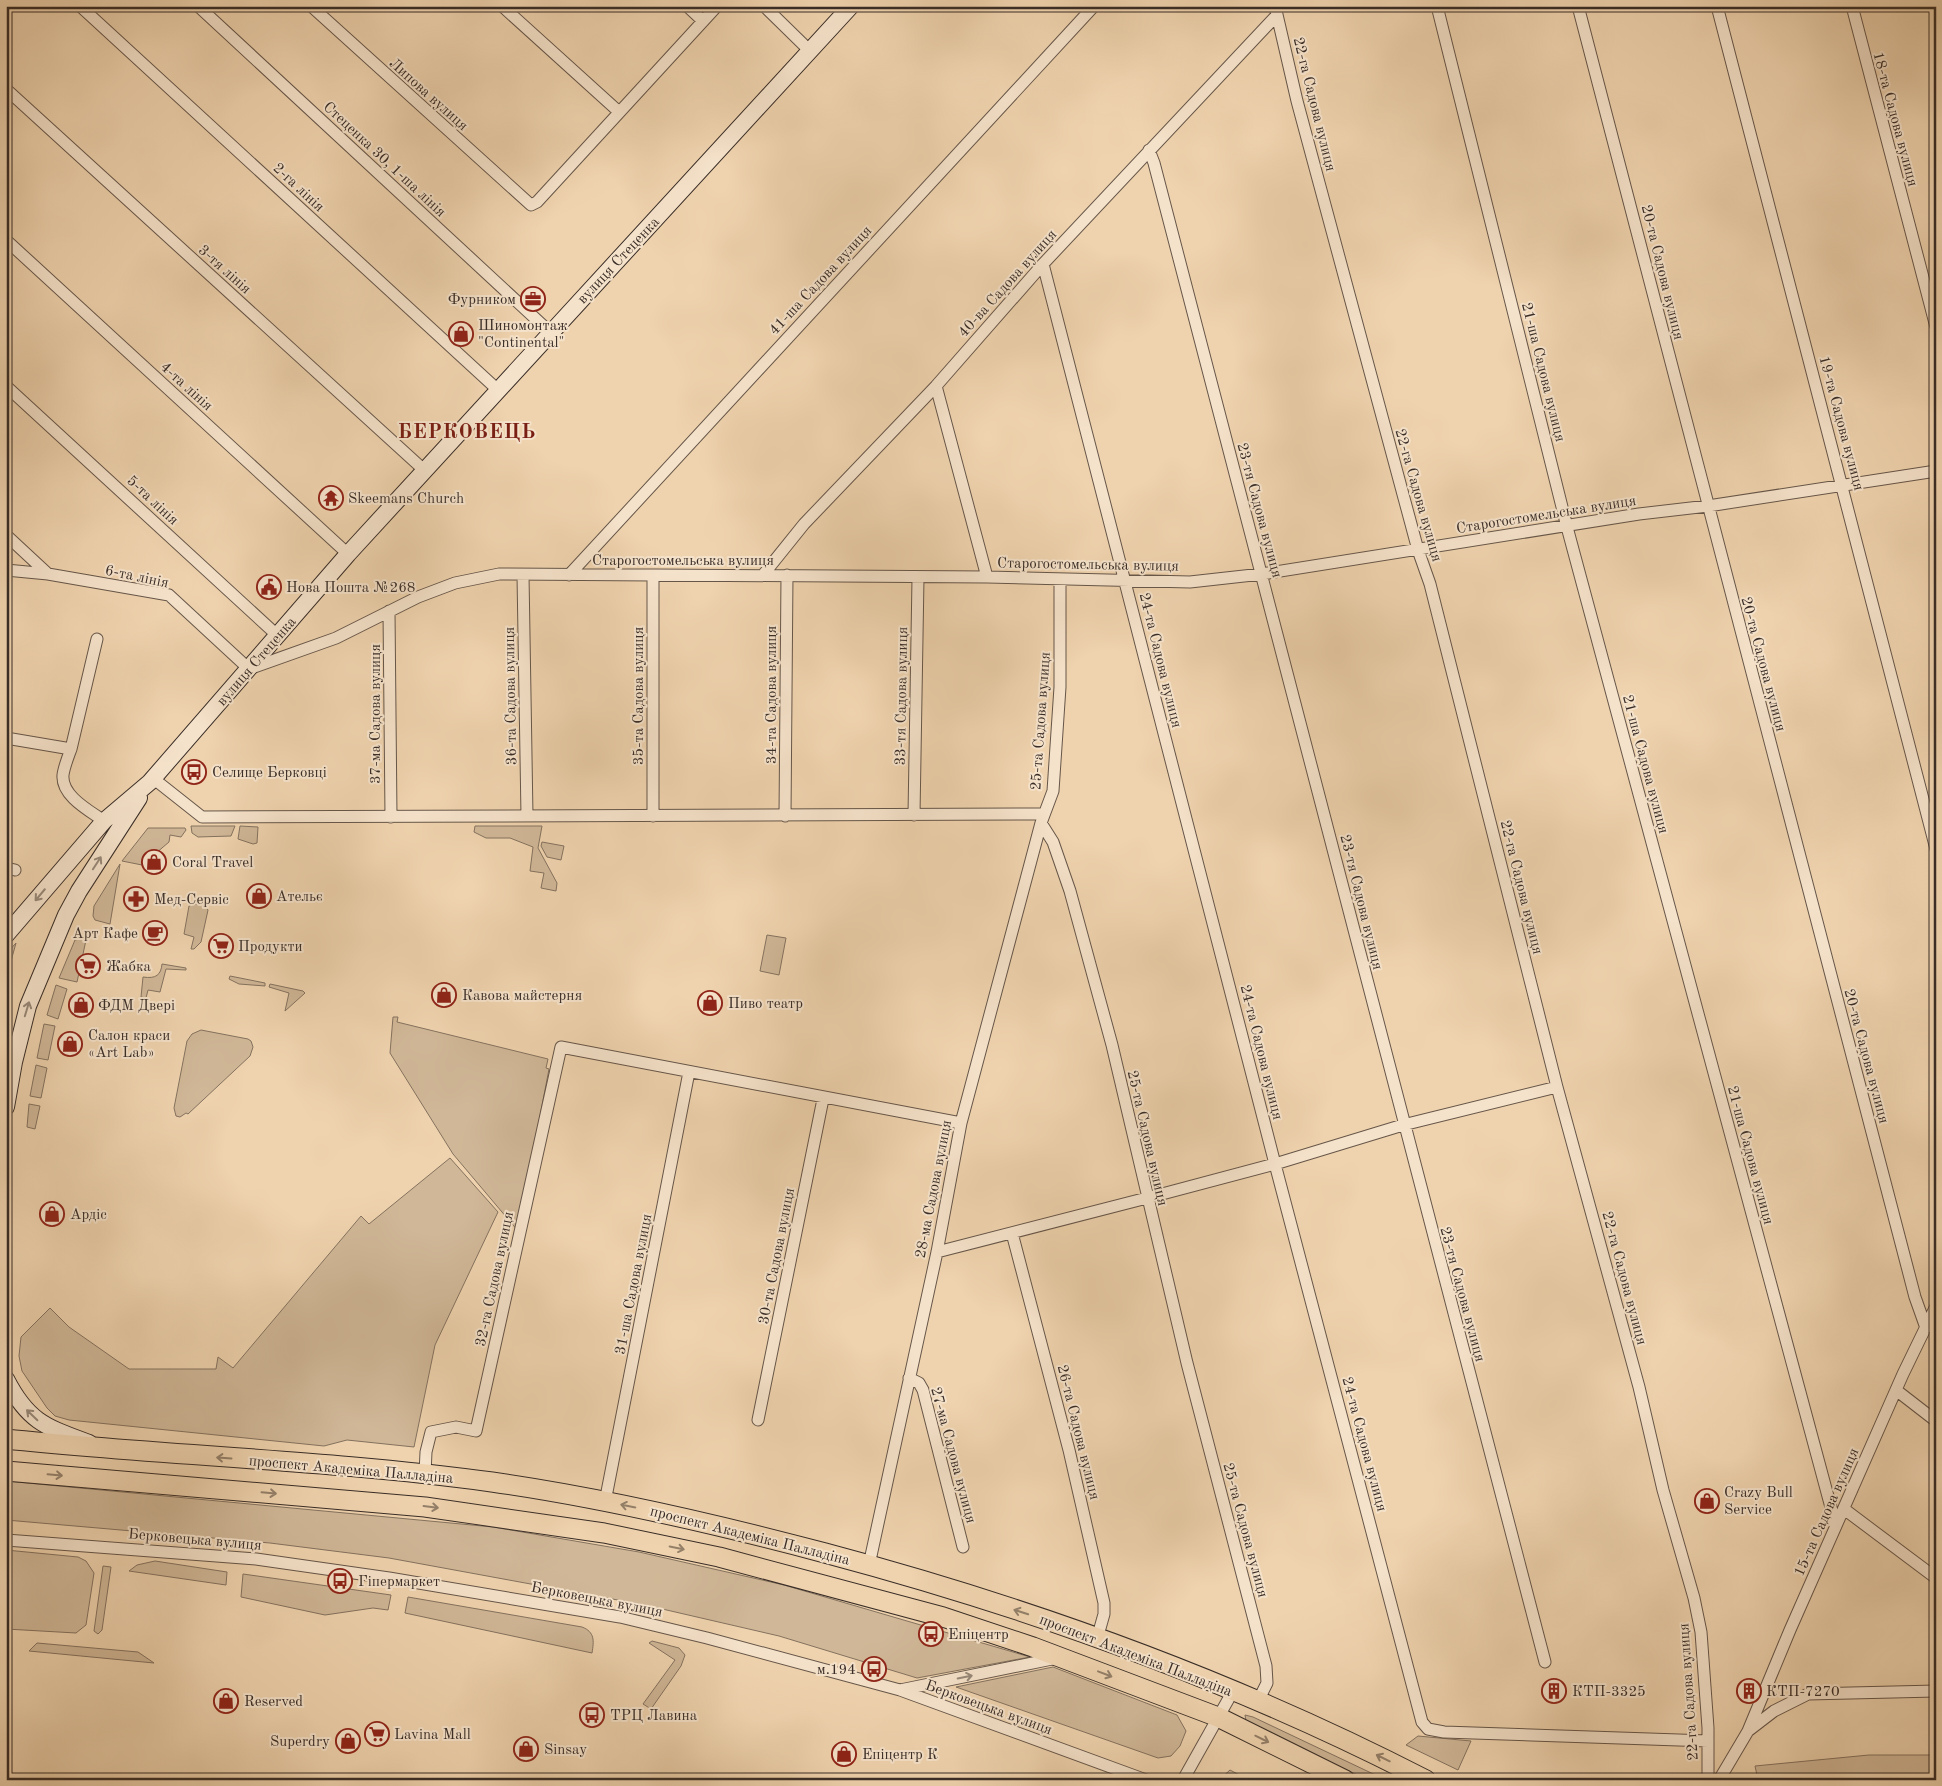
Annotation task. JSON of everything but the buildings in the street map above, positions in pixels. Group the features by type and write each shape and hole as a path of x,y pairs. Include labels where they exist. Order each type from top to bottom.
{"highway":[{"name":"проспект Академіка Палладіна","path":"6,1439 107,1450 425,1474 497,1483 724,1526 946,1587 1097,1639 1258,1701 1379,1755 1426,1780"},
{"name":"проспект Академіка Палладіна","path":"6,1471 425,1506 604,1533 719,1557 943,1617 1059,1657 1218,1717 1345,1780"}],"main road":[{"name":"вулиця Стеценка","path":"6,935 104,821 150,782 348,554 851,6"},
{"name":"вулиця Стеценка","path":"6,1108 14,1062 28,1006 66,915 150,782"},
{"path":"6,1379 28,1412 42,1425 107,1450"}],"street":[{"name":"2-га лінія","path":"80,6 498,390"},
{"name":"Стеценка 30, 1-ша лінія","path":"198,6 551,333"},
{"name":"Липова вулиця","path":"311,6 527,204 531,205 537,202 618,112"},
{"path":"502,6 618,112 717,6"},
{"path":"687,6 703,21"},
{"path":"764,6 810,51"},
{"name":"41-ша Садова вулиця","path":"569,575 1094,6"},
{"name":"21-ша Садова вулиця","path":"1437,6 1567,526 1836,1526"},
{"name":"20-та Садова вулиця","path":"1578,6 1839,1011 1926,1328"},
{"name":"19-та Садова вулиця","path":"1716,6 1843,485 1936,849"},
{"name":"18-та Садова вулиця","path":"1852,6 1936,327"},
{"name":"40-ва Садова вулиця","path":"763,575 804,524 936,386 1043,264 1276,11"},
{"name":"22-га Садова вулиця","path":"1276,11 1297,101 1418,550 1432,594 1557,1087 1639,1388 1663,1490 1694,1598 1701,1632 1708,1741 1708,1780"},
{"name":"3-тя лінія","path":"6,89 424,470"},
{"name":"23-тя Садова вулиця","path":"1149,150 1262,574 1545,1662"},
{"name":"4-та лінія","path":"6,240 348,554"},
{"name":"24-та Садова вулиця","path":"1043,264 1275,1164 1422,1722 1428,1729 1444,1732 1708,1741"},
{"name":"5-та лінія","path":"6,386 278,636"},
{"path":"936,386 987,577"},
{"name":"Старогостомельська вулиця","path":"250,669 336,638 418,597 455,583 499,574 987,577 1126,582 1190,582 1262,574 1639,514 1708,506 1936,471"},
{"path":"6,535 48,574"},
{"name":"6-та лінія","path":"6,570 48,574 169,596 250,669"},
{"name":"36-та Садова вулиця","path":"523,575 527,816"},
{"name":"35-та Садова вулиця","path":"653,575 653,816"},
{"name":"34-та Садова вулиця","path":"785,816 787,575"},
{"name":"33-тя Садова вулиця","path":"914,815 918,578"},
{"name":"25-та Садова вулиця","path":"1060,579 1060,687 1053,790 1042,818 1053,842 1070,891 1112,1045 1146,1198 1266,1666 1267,1683 1258,1701"},
{"name":"37-ма Садова вулиця","path":"389,611 390,817"},
{"path":"97,639 63,778 76,801 104,821"},
{"path":"6,738 71,748"},
{"path":"150,782 202,817 914,815 1042,818"},
{"name":"28-ма Садова вулиця","path":"868,1565 937,1252 961,1123 1042,818"},
{"name":"32-га Садова вулиця","path":"425,1474 426,1452 431,1432 456,1427 476,1431 561,1047 689,1072"},
{"path":"689,1072 961,1123"},
{"name":"31-ша Садова вулиця","path":"605,1502 689,1072"},
{"path":"937,1252 1275,1164 1404,1125 1557,1087"},
{"name":"30-та Садова вулиця","path":"758,1420 823,1098"},
{"name":"26-та Садова вулиця","path":"1012,1233 1069,1450 1104,1603 1097,1639"},
{"name":"15-та Садова вулиця","path":"1748,1731 1896,1390 1936,1306"},
{"name":"27-ма Садова вулиця","path":"909,1378 919,1383 923,1390 963,1546"},
{"path":"1896,1390 1936,1421"},
{"path":"1844,1509 1936,1578"},
{"name":"Берковецька вулиця","path":"6,1536 22,1541"},
{"name":"Берковецька вулиця","path":"6,1540 256,1559 610,1615 717,1640 900,1690 1146,1780"},
{"path":"900,1690 1059,1657"},
{"path":"1182,1780 1233,1691"},
{"path":"1719,1780 1748,1731 1774,1710 1808,1694 1936,1691"}],"shaded area":[{"path":"191,826 235,826 231,836 198,837 192,833"},
{"path":"240,826 258,827 257,843 253,844 238,839"},
{"path":"475,826 542,826 538,848 557,883 556,891 541,888 544,873 530,871 533,847 510,838 486,838 474,832"},
{"path":"148,828 185,828 186,830 181,837 170,835 169,842 142,865 122,861"},
{"path":"542,842 564,846 561,860 547,857 541,846"},
{"path":"120,864 110,924 95,920 93,916 94,906"},
{"path":"194,904 204,905 208,910 201,942 194,949 191,949 194,937 184,934 189,906"},
{"path":"767,935 786,938 779,975 760,971"},
{"path":"75,940 86,940 77,982 59,978"},
{"path":"16,943 6,979 6,954"},
{"path":"162,964 186,968 186,970 166,969 160,992 148,990 146,998 141,997 143,977 154,977 157,975"},
{"path":"230,976 265,983 265,986 239,984 229,979"},
{"path":"270,984 305,993 285,1011 289,993 269,987"},
{"path":"56,985 67,989 58,1019 47,1015"},
{"path":"393,1017 398,1017 397,1022 548,1059 546,1068 549,1069 518,1231 453,1154 390,1053"},
{"path":"44,1024 55,1026 48,1060 37,1058"},
{"path":"201,1030 248,1039 253,1047 250,1056 188,1114 186,1113 180,1117 176,1116 174,1108 187,1041 192,1034"},
{"path":"36,1065 47,1068 41,1098 30,1096"},
{"path":"29,1104 40,1106 35,1129 27,1127"},
{"path":"450,1158 498,1212 435,1345 414,1447 347,1440 324,1446 69,1420 55,1416 47,1408 22,1371 19,1356 21,1337 50,1308 69,1327 129,1369 216,1369 218,1357 233,1368 361,1216 369,1224"},
{"path":"6,1481 493,1527 639,1552 784,1585 1030,1657 917,1678 779,1636 645,1605 389,1558 270,1543 6,1520"},
{"path":"6,1550 78,1557 86,1561 94,1573 86,1625 76,1633 6,1629"},
{"path":"155,1561 227,1572 226,1585 129,1571 137,1565"},
{"path":"103,1566 111,1567 102,1630 98,1634 94,1631"},
{"path":"243,1574 391,1595 388,1610 373,1608 325,1615 241,1597"},
{"path":"408,1597 582,1627 589,1631 593,1637 592,1653 405,1613"},
{"path":"652,1641 679,1648 685,1655 681,1666 651,1709 643,1704 675,1660 649,1643"},
{"path":"37,1643 138,1652 154,1663 29,1651"},
{"path":"1053,1667 1177,1715 1186,1731 1180,1746 1171,1756 1158,1758 956,1687"},
{"path":"1245,1715 1253,1717 1386,1780 1368,1780 1250,1724 1246,1721"},
{"path":"1418,1736 1471,1741 1458,1770 1406,1745"},
{"path":"1869,1755 1936,1755 1936,1780 1758,1780 1755,1766"},
{"path":"1230,1770 1249,1780 1219,1780"}],"place":[{"name":"Фурником","path":"533,299"},
{"name":"Шиномонтаж \"Continental\"","path":"461,334"},
{"name":"Skeemans Church","path":"331,498"},
{"name":"Нова Пошта №268","path":"269,587"},
{"name":"Селище Берковці","path":"194,772"},
{"name":"Coral Travel","path":"154,862"},
{"name":"Ательє","path":"259,896"},
{"name":"Мед-Сервіс","path":"136,899"},
{"name":"Арт Кафе","path":"155,933"},
{"name":"Продукти","path":"221,946"},
{"name":"Жабка","path":"88,966"},
{"name":"Кавова майстерня","path":"444,995"},
{"name":"Пиво театр","path":"710,1003"},
{"name":"ФДМ Двері","path":"81,1005"},
{"name":"Салон краси «Art Lab»","path":"70,1044"},
{"name":"Ардіс","path":"52,1214"},
{"name":"Crazy Bull Service","path":"1707,1501"},
{"name":"Гіпермаркет","path":"340,1581"},
{"name":"Епіцентр","path":"931,1634"},
{"name":"м.194","path":"874,1669"},
{"name":"КТП-3325","path":"1554,1691"},
{"name":"КТП-7270","path":"1749,1691"},
{"name":"Reserved","path":"226,1701"},
{"name":"ТРЦ Лавина","path":"592,1715"},
{"name":"Lavina Mall","path":"377,1734"},
{"name":"Superdry","path":"348,1741"},
{"name":"Sinsay","path":"526,1749"},
{"name":"Епіцентр К","path":"844,1754"}],"district":[{"name":"БЕРКОВЕЦЬ","path":"467,431"}]}
